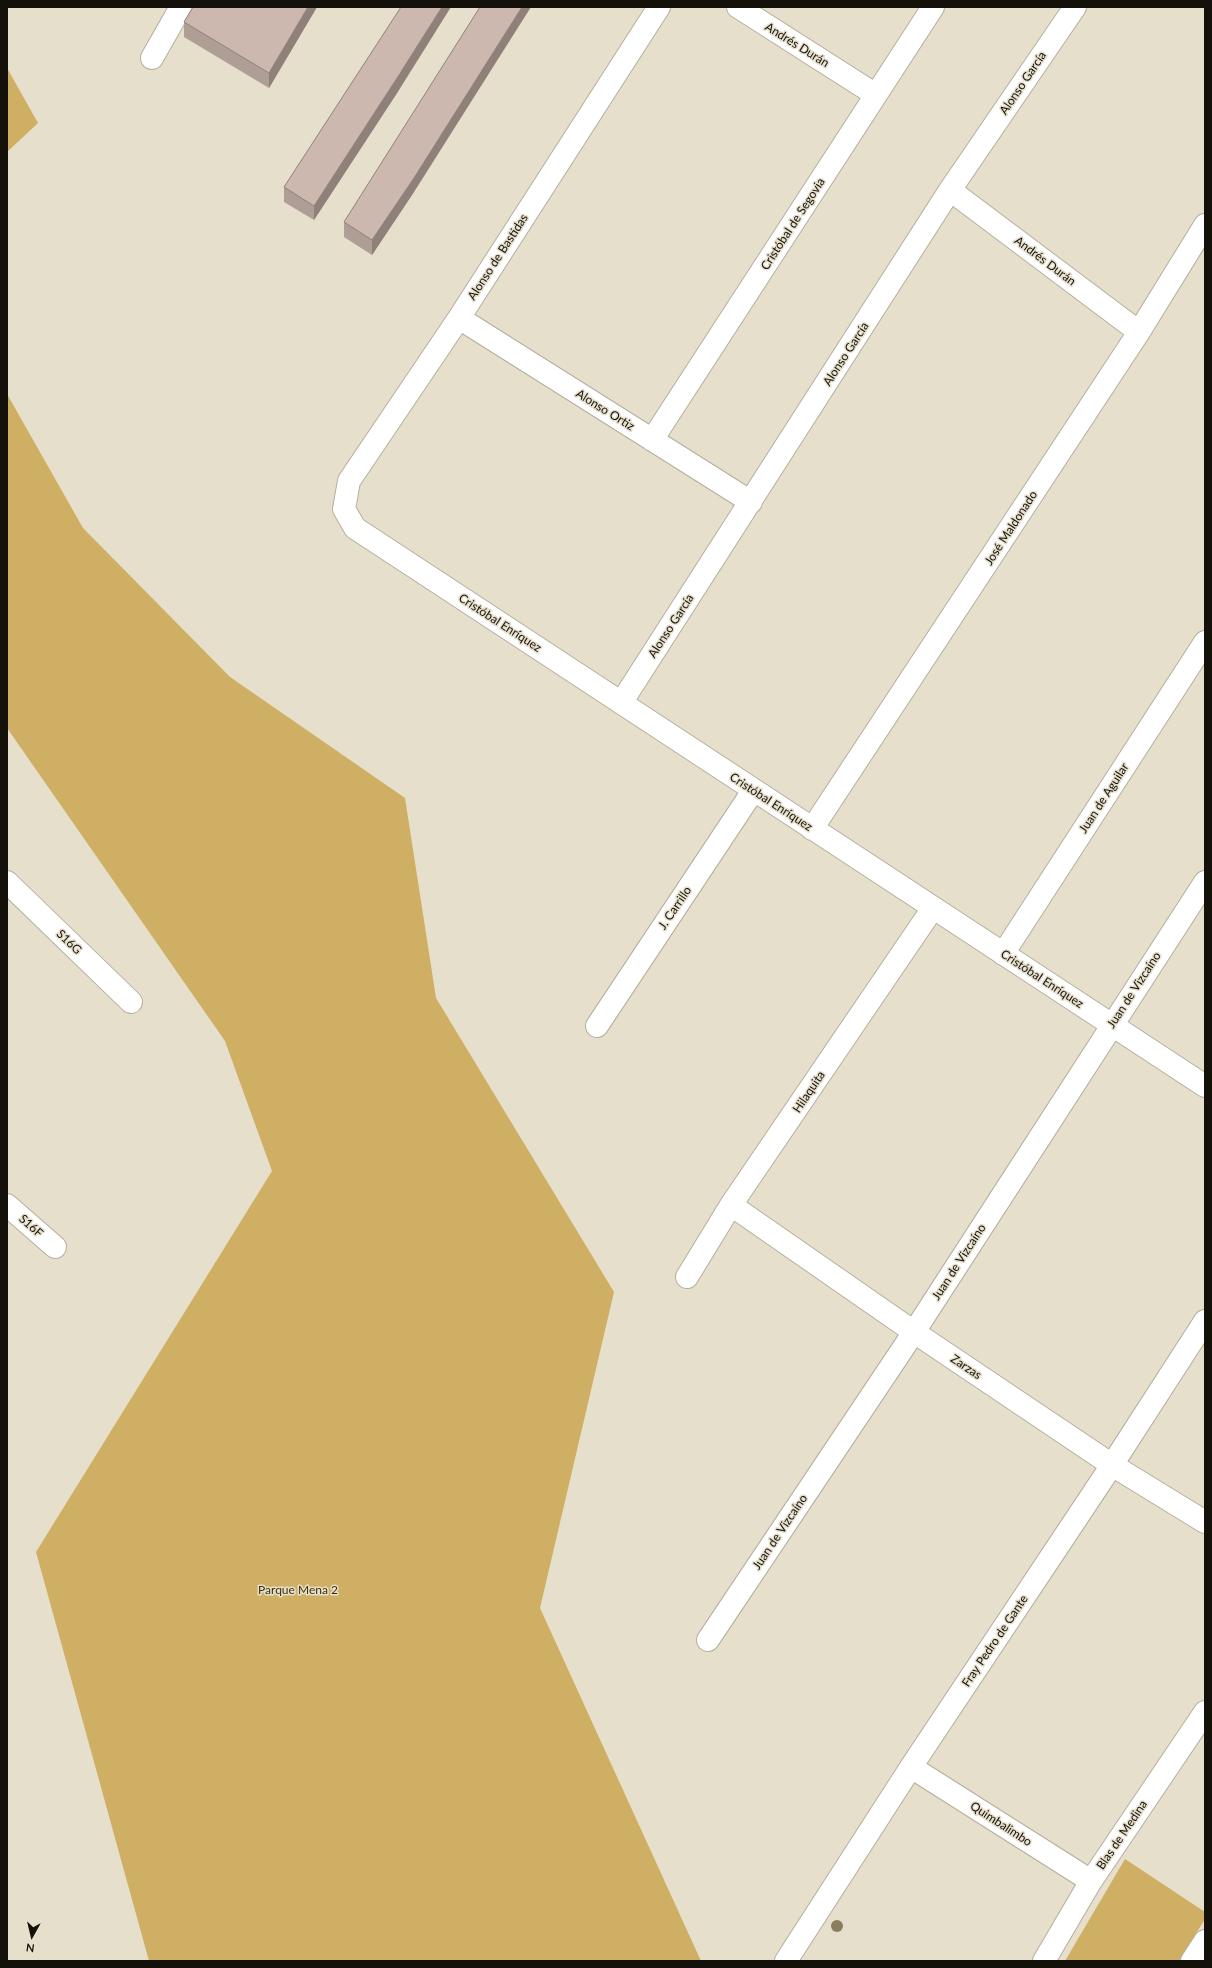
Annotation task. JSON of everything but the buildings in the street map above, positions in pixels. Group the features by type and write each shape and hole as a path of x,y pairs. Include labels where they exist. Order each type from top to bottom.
{"street":[{"path":"152,58 181,7"},
{"name":"Alonso de Bastidas","path":"344,509 349,481 459,318 659,7"},
{"name":"Andrés Durán","path":"738,7 876,95"},
{"name":"Cristóbal de Segovia","path":"652,440 933,7"},
{"name":"Alonso García","path":"621,703 950,190 1075,7"},
{"name":"Andrés Durán","path":"950,190 1139,332"},
{"name":"José Maldonado","path":"812,829 1139,332 1205,225"},
{"name":"Alonso Ortiz","path":"459,318 751,502"},
{"name":"Cristóbal Enríquez","path":"344,509 355,528 753,791 1205,1086"},
{"name":"Juan de Aguilar","path":"1003,954 1205,642"},
{"name":"J. Carrillo","path":"597,1026 753,791"},
{"name":"S16G","path":"7,882 131,1002"},
{"name":"Juan de Vizcaíno","path":"708,1640 914,1332 1205,882"},
{"name":"Hilaquita","path":"687,1277 731,1205 933,908"},
{"name":"Zarzas","path":"731,1205 914,1332 1112,1465 1205,1522"},
{"name":"S16F","path":"7,1206 55,1247"},
{"name":"Fray Pedro de Gante","path":"786,1961 911,1767 1112,1465 1205,1321"},
{"name":"Blas de Medina","path":"1044,1961 1091,1882 1205,1712"},
{"name":"Quimbalimbo","path":"911,1767 1091,1882"},
{"path":"1192,1961 1205,1941"}],"green space":[{"path":"7,68 38,123 7,152"},
{"name":"Parque Mena 2","path":"7,394 83,528 230,677 405,798 436,998 614,1292 540,1608 701,1961 149,1961 36,1552 272,1171 225,1041 7,728"},
{"path":"1125,1859 1205,1912 1205,1919 1179,1961 1065,1961"}]}
